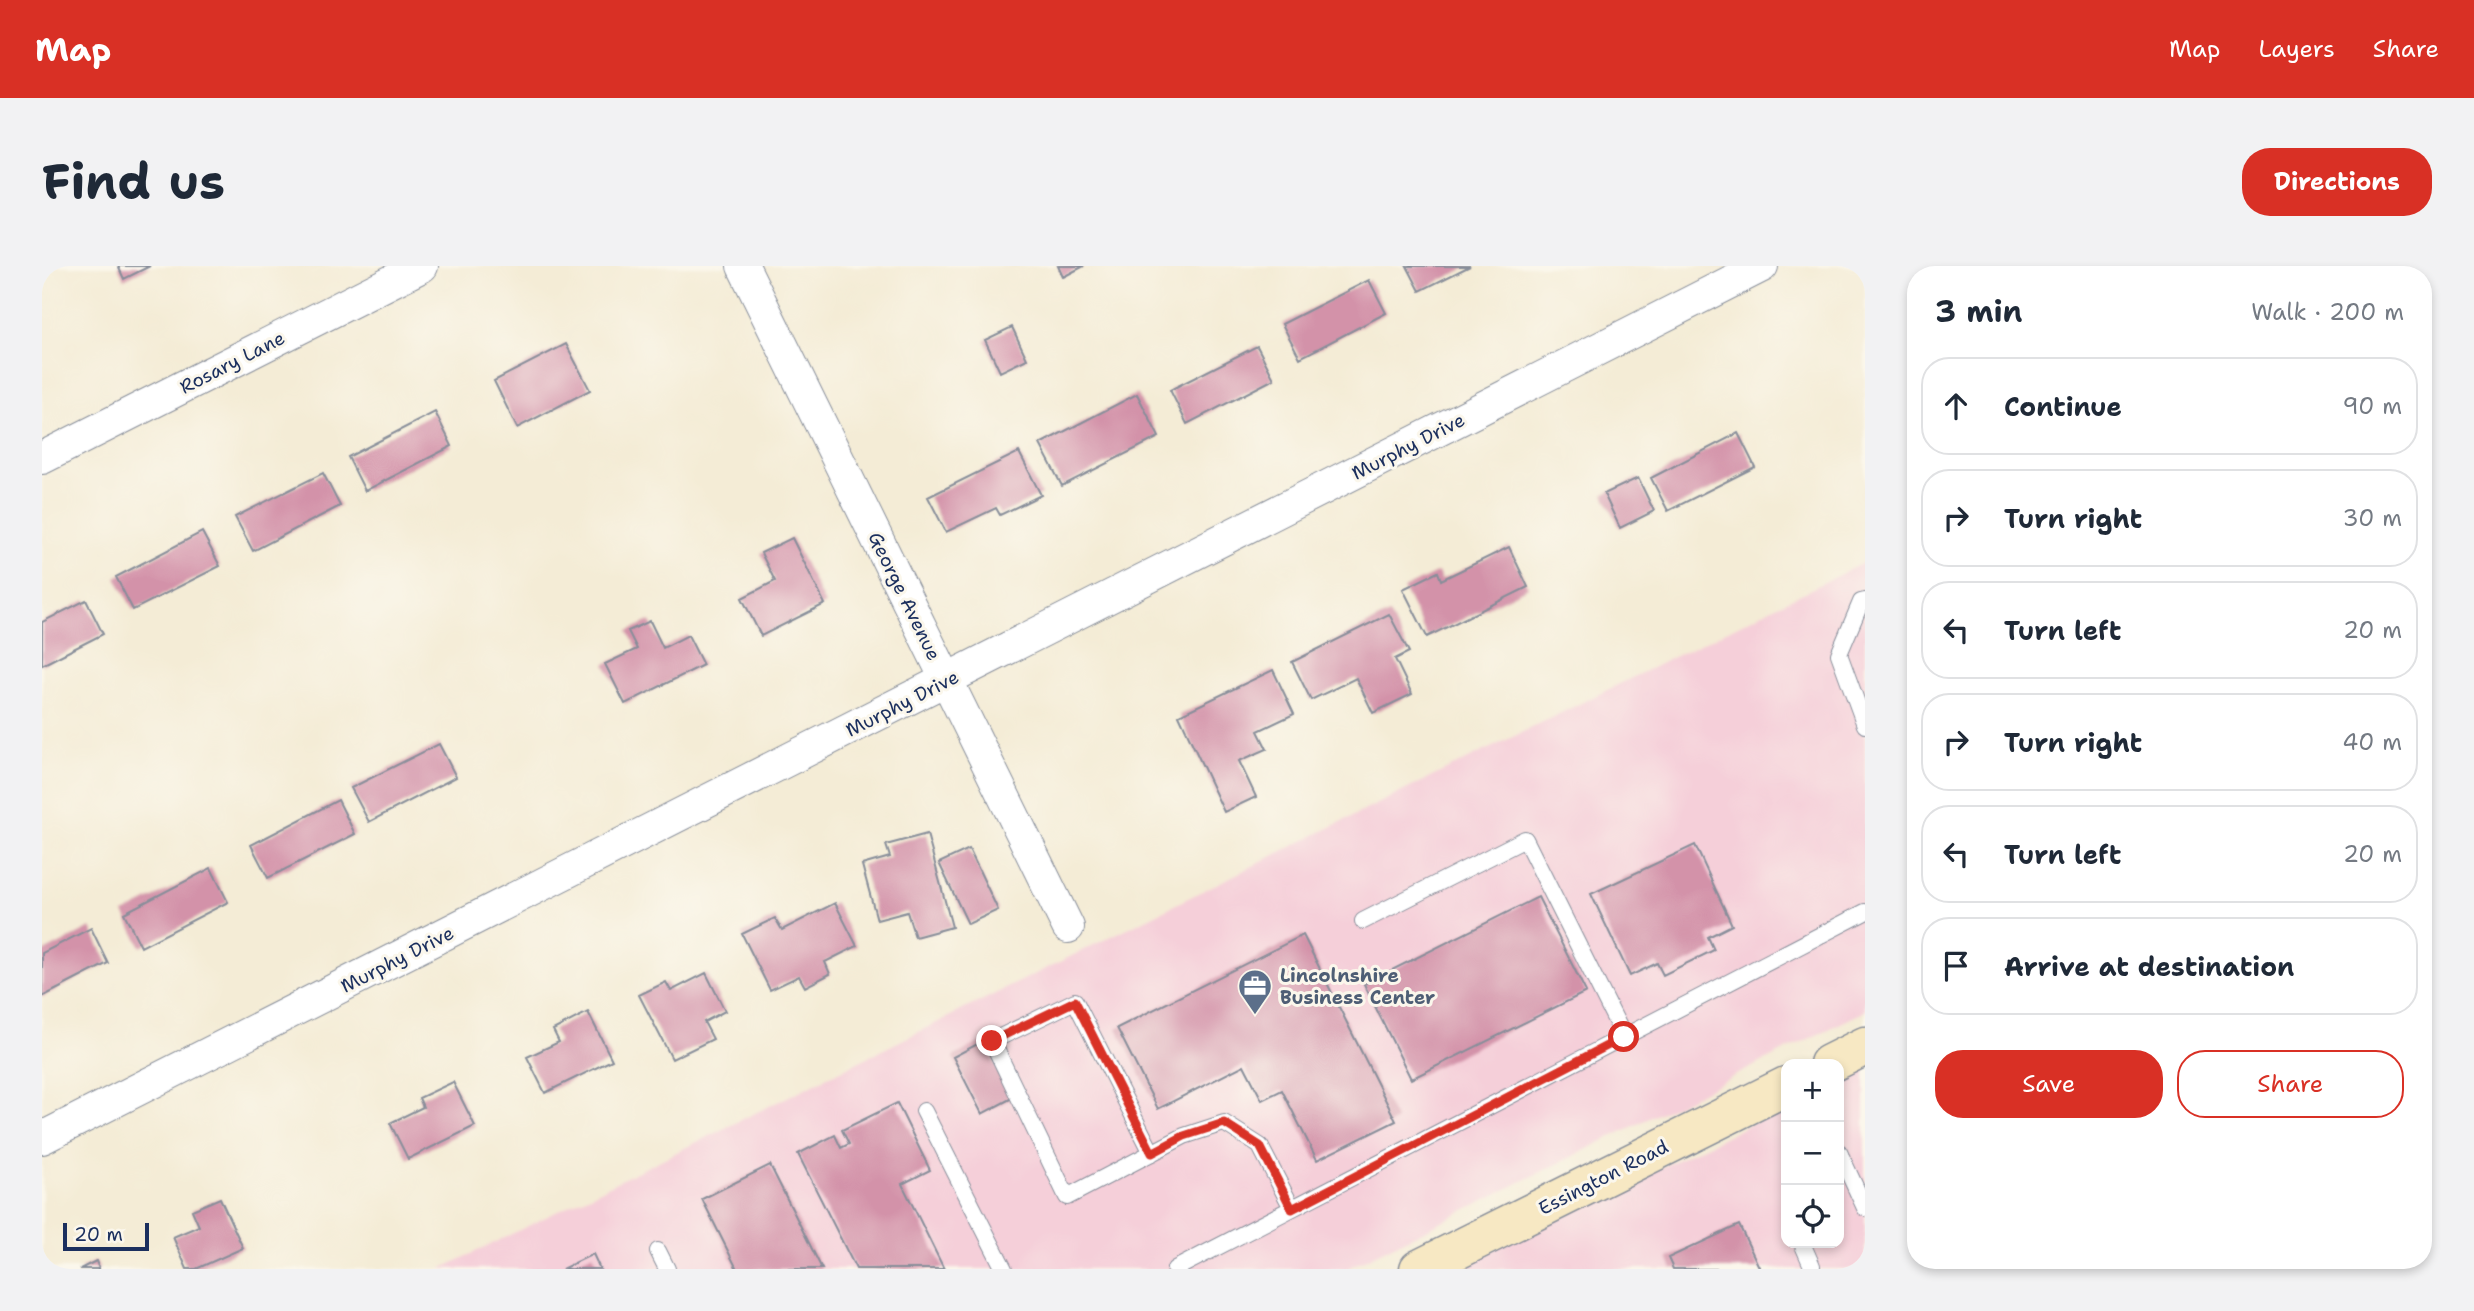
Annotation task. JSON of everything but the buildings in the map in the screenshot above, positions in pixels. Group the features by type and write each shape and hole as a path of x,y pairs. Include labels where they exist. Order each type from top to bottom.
{"main road":[{"path":"1839,1059 1865,1046"},
{"name":"Essington Road","path":"1419,1269 1781,1088"}],"street":[{"name":"Rosary Lane","path":"42,458 422,266"},
{"name":"George Avenue","path":"743,266 1068,926"},
{"name":"Murphy Drive","path":"42,1138 1762,266"}],"lane":[{"path":"1865,601 1861,602 1839,654 1865,725"},
{"path":"1363,921 1525,839 1624,1037"},
{"path":"1175,1269 1865,912"},
{"path":"1152,1153 1075,1001 992,1041 1067,1197 1152,1153 1184,1136 1224,1123 1260,1146 1292,1209"},
{"path":"923,1111 1004,1269"},
{"path":"1844,1176 1865,1208"},
{"path":"1804,1248 1812,1266"},
{"path":"658,1251 667,1269"}],"shaded area":[{"path":"1865,562 1865,1011 1346,1269 441,1269"},
{"path":"1865,1069 1865,1269 1451,1269 1781,1109 1781,1248 1844,1248 1844,1080"}],"place":[{"name":"Lincolnshire Business Center","path":"1255,1016"}],"route":[{"path":"992,1041 1075,1001 1152,1153 1184,1136 1224,1123 1260,1146 1292,1209 1624,1037"}]}
